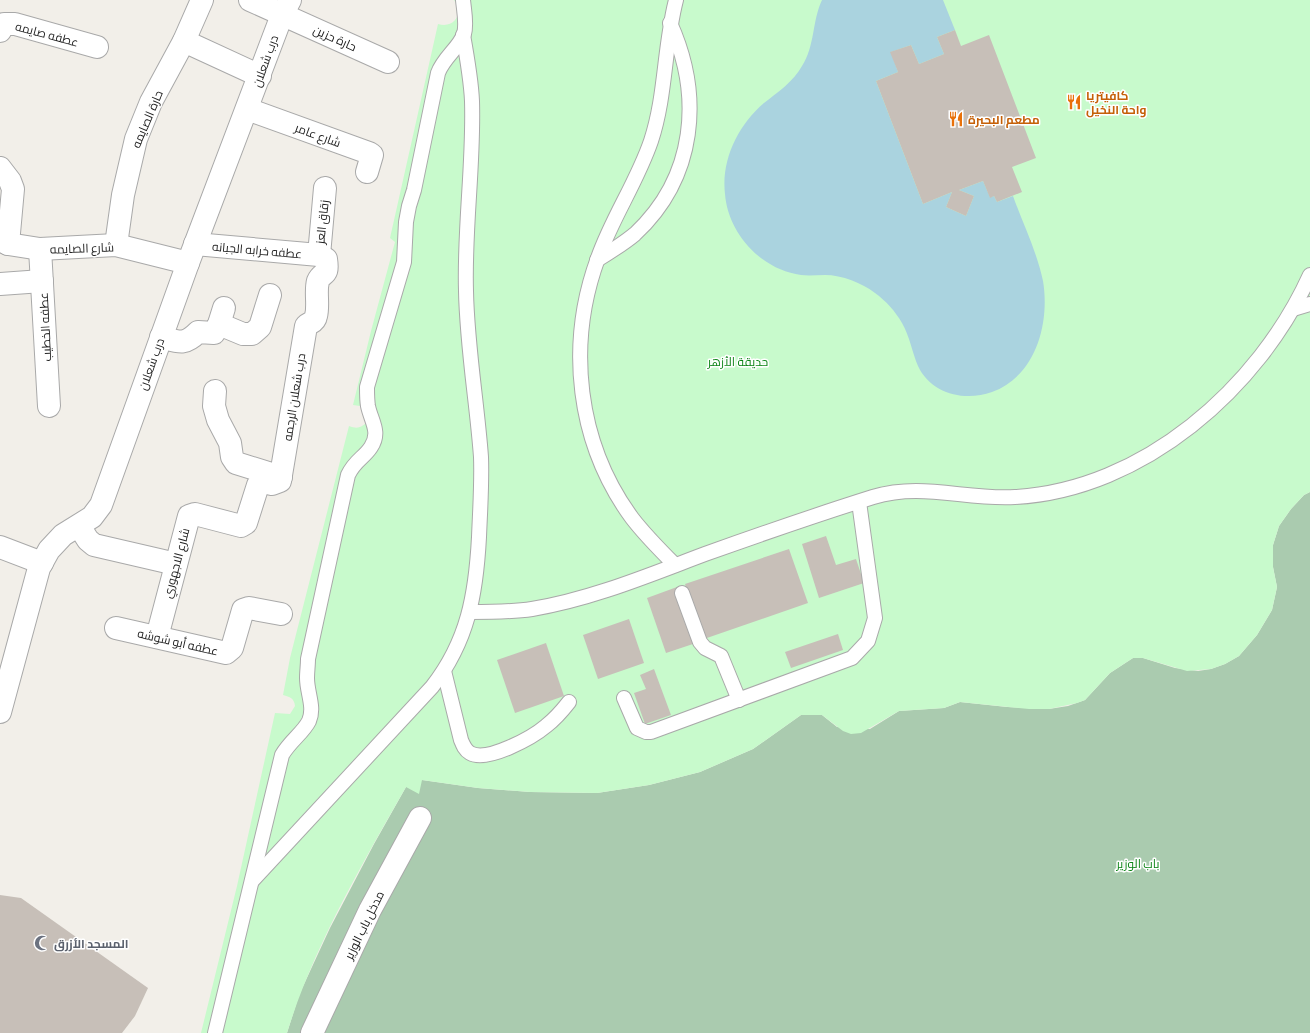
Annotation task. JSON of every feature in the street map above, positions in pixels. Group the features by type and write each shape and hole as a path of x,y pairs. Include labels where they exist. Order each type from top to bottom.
{"street":[{"name":"حارة الصايمه","path":"116,245 123,195 136,139 151,102 184,41 202,0"},
{"name":"حارة حزين","path":"250,0 286,7 388,62"},
{"name":"درب شعلان","path":"0,712 42,563 49,550 63,534 92,517 101,505 191,253 286,7"},
{"name":"عطفه صايمه","path":"0,31 4,24 15,24 97,47"},
{"path":"184,41 260,76"},
{"name":"شارع عامر","path":"247,109 369,153 372,155 372,158 367,172"},
{"path":"0,168 10,181 13,189 4,242"},
{"name":"زقاق العز","path":"319,255 325,188"},
{"name":"شارع الصايمه","path":"4,242 40,249 116,245 191,253"},
{"name":"عطفه الخطيب","path":"40,249 50,406"},
{"name":"عطفه خرابه الجبانه","path":"191,253 319,255"},
{"name":"درب شعلان الرجمه","path":"281,477 306,326 313,322 317,316 318,282 326,273 326,259 319,255"},
{"path":"0,284 42,281"},
{"path":"161,337 183,343 189,341 198,332 214,333 222,316 243,334 252,334 260,327 270,295"},
{"path":"215,391 214,406 218,420 230,443 232,457 236,463 281,477"},
{"name":"شارع الاجهوري","path":"157,637 190,515 195,514 239,526 246,523 258,485 264,482 276,484 281,477"},
{"path":"79,526 88,540 94,545 176,564"},
{"path":"0,547 42,563"},
{"name":"عطفه أبو شوشه","path":"116,628 226,653 232,648 243,610 249,608 281,614"},
{"name":"مدخل باب الوزير","path":"312,1033 370,910 420,818"}],"lane":[{"path":"250,883 421,700 444,671 461,641 470,612 477,576 481,505 481,459 468,340 466,291 472,101 464,35 465,26 463,0"},
{"path":"675,565 648,538 632,518 614,490 596,449 586,418 582,393 581,336 585,308 597,260 616,215 642,166 651,140 664,82 670,23 676,0"},
{"path":"597,260 635,234 650,217 664,198 675,178 684,153 689,127 690,89 679,44 670,23"},
{"path":"215,1033 250,883 282,756 287,746 304,729 311,714 307,678 308,659 348,475 357,460 370,448 375,440 375,423 368,406 367,387 404,262 409,206 414,190 438,73 444,60 464,35"},
{"path":"470,612 516,611 560,604 595,594 795,522 890,492 912,490 987,498 1018,497 1049,493 1108,476 1162,448 1216,404 1260,358 1293,309 1310,275"},
{"path":"1293,309 1310,304"},
{"path":"624,698 634,725 646,732 739,700 852,658 868,641 875,618 859,502"},
{"path":"682,593 700,642 705,648 721,656 739,700"},
{"path":"444,671 461,740 464,747 470,753 476,755 488,754 503,749 532,736 558,715 569,702"}],"green space":[{"name":"حديقة الأزهر","path":"454,0 1310,0 1310,492 1304,495 1291,509 1279,526 1273,545 1273,567 1277,587 1272,610 1257,635 1239,656 1225,664 1211,669 1187,671 1143,658 1133,658 1110,673 1085,700 1077,703 1049,709 1029,709 960,702 944,708 899,711 861,733 851,734 843,731 822,715 801,715 753,749 700,772 649,785 597,793 530,792 478,788 422,780 419,794 406,787 372,847 325,938 298,1001 287,1033 201,1033 237,886 275,713 290,714 295,706 294,701 291,698 283,695 290,658 349,426 359,427 363,426 367,422 366,410 360,406 353,405 395,242 390,238 438,24 449,24 456,19 458,10"},
{"name":"باب الوزير","path":"1310,492 1310,1033 287,1033 299,995 330,928 406,787 422,780 478,788 530,792 597,793 649,785 700,772 753,749 801,715 822,715 837,727 870,729 899,711 944,708 960,702 1007,707 1049,709 1068,706 1085,700 1110,673 1133,658 1143,658 1175,668 1198,671 1211,669 1225,664 1239,656 1257,635 1272,610 1277,587 1273,567 1273,545 1279,526 1291,509 1304,495"}],"water":[{"path":"822,0 943,0 955,30 937,37 944,54 919,64 911,45 891,52 898,72 876,81 923,204 952,192 946,207 966,216 974,196 959,190 983,181 990,197 994,196 997,202 1013,196 1034,249 1043,281 1045,297 1042,330 1037,346 1020,374 1007,384 992,392 982,395 960,396 940,389 924,376 918,366 902,323 890,306 879,296 870,289 845,278 831,275 801,275 786,272 773,266 749,247 733,222 727,208 724,181 733,144 746,122 764,103 790,82 802,66 809,50 816,16"}],"building":[{"name":"مطعم البحيرة","path":"955,30 961,46 989,35 1036,158 1012,167 1022,192 997,202 994,196 990,198 983,181 959,190 974,196 966,216 946,207 952,192 923,204 876,81 898,72 890,52 911,45 919,64 944,54 937,37"},
{"path":"826,536 836,565 856,559 864,583 819,598 802,544"},
{"path":"789,549 808,603 704,639 685,584"},
{"path":"677,587 696,643 666,653 647,598"},
{"path":"629,619 644,663 598,679 583,635"},
{"path":"838,634 843,650 791,668 785,652"},
{"path":"546,643 564,696 515,713 497,660"},
{"path":"654,669 671,715 645,724 634,693 646,689 640,675"},
{"name":"المسجد الأزرق","path":"0,895 21,898 148,988 135,1016 122,1033 0,1033"}],"place":[{"name":"كافيتريا واحة النخيل","path":"1074,102"},
{"name":"مطعم البحيرة","path":"956,119"},
{"name":"المسجد الأزرق","path":"42,943"}]}
